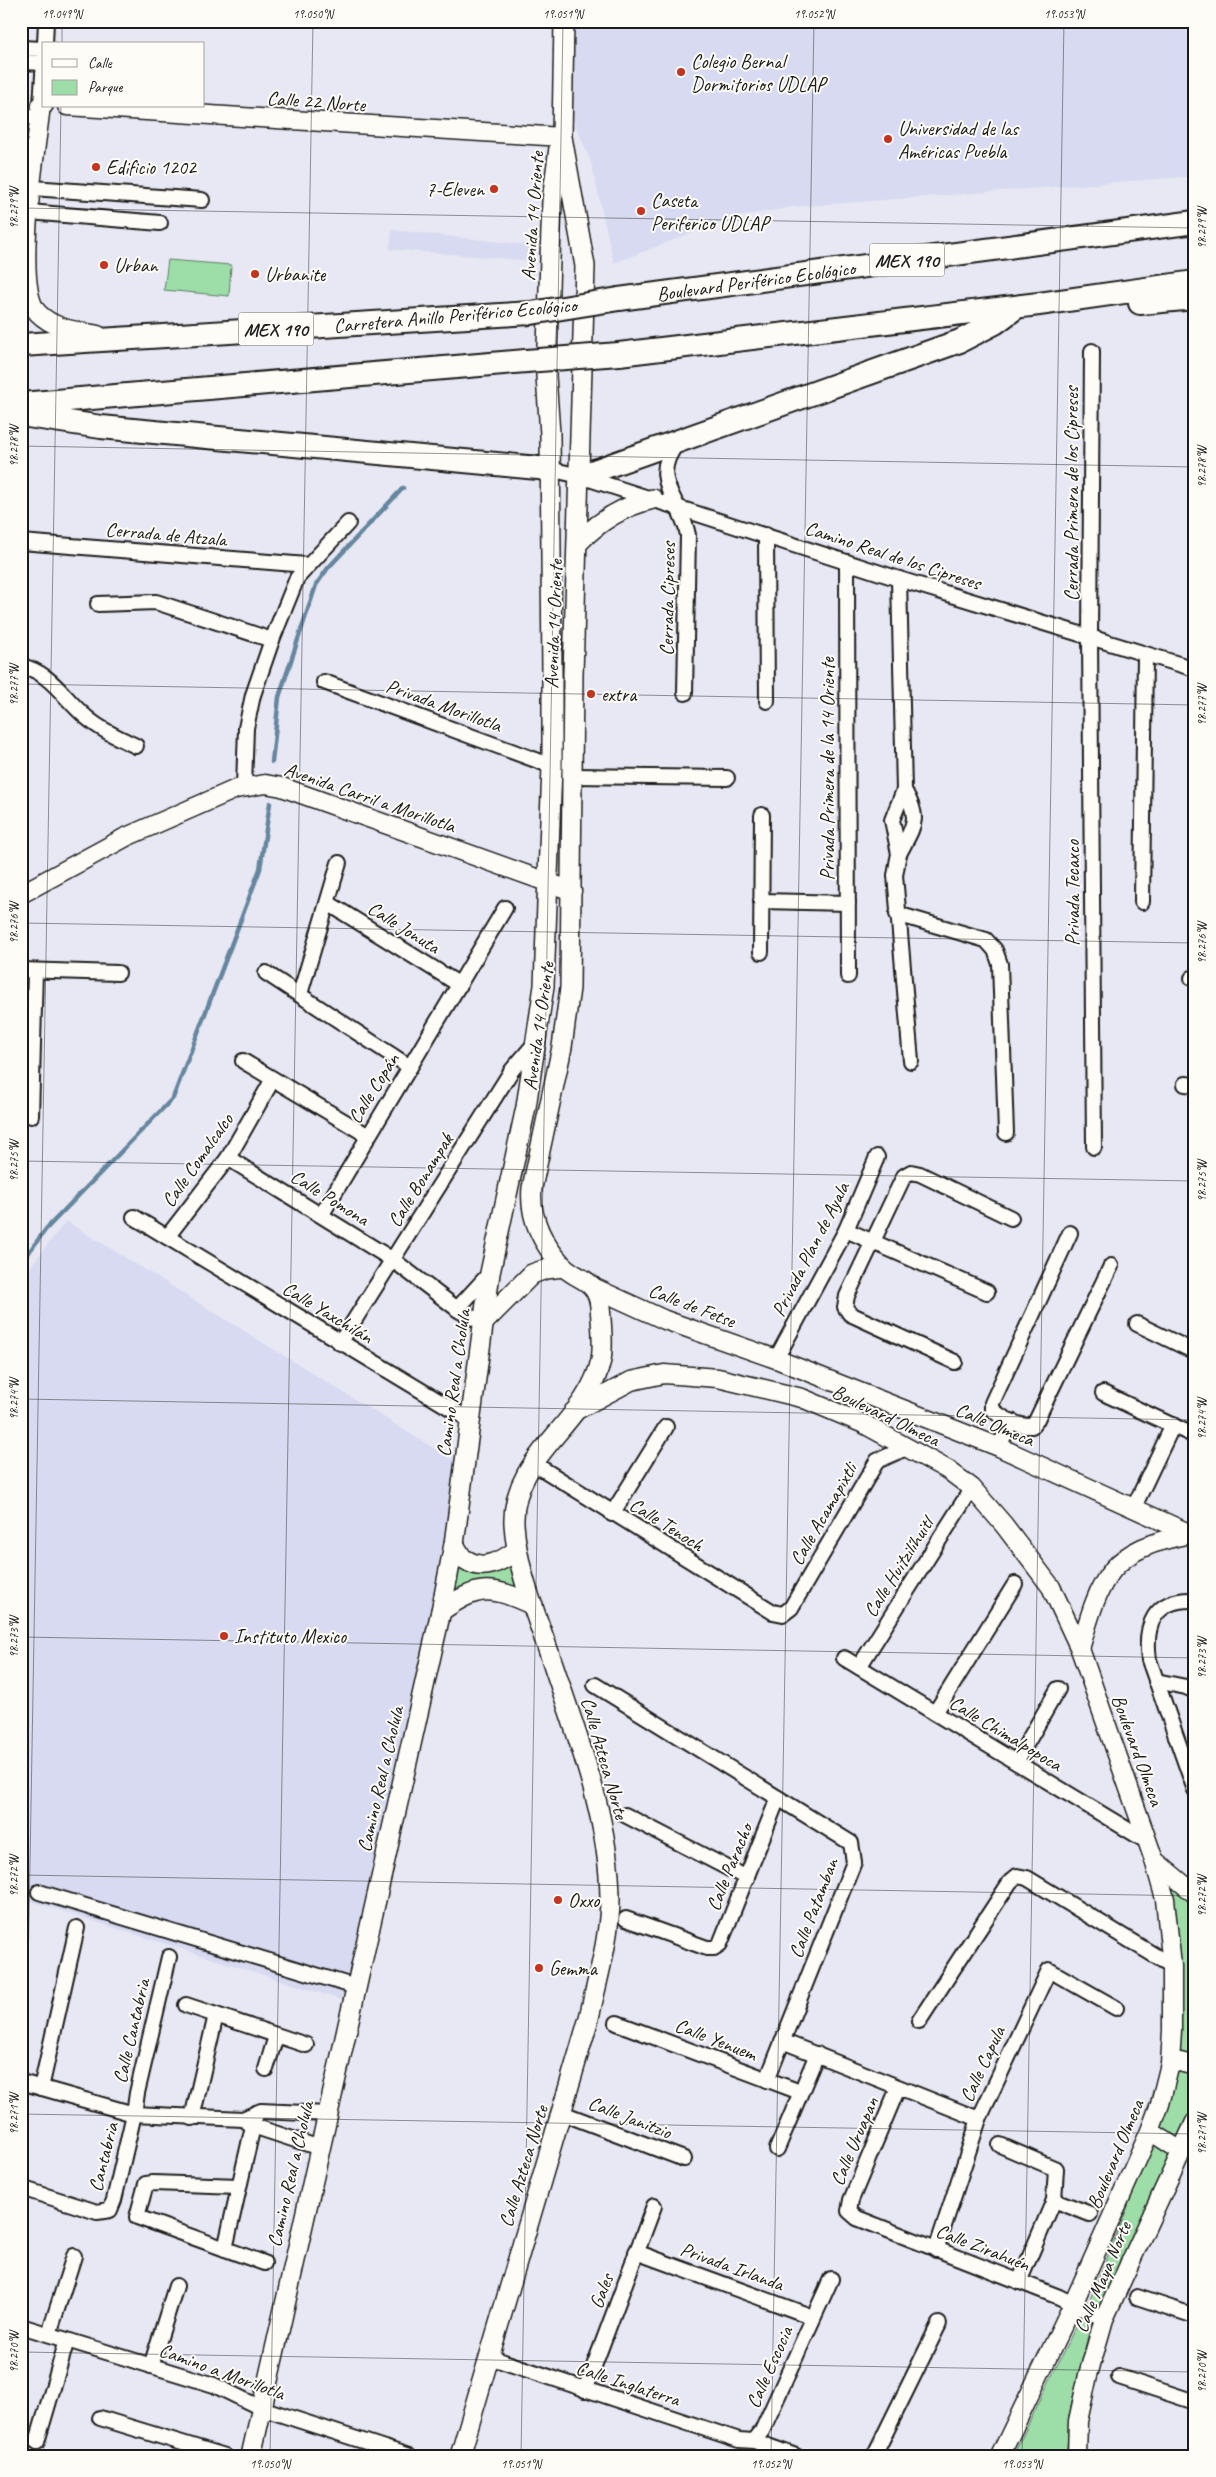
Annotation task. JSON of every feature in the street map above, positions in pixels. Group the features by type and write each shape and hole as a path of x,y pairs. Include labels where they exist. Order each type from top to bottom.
{"highway":[{"name":"Boulevard Periférico Ecológico","path":"1160,226 1195,215"},
{"name":"Boulevard Periférico Ecológico","path":"619,299 1195,222"},
{"path":"21,404 619,354 1028,306 1195,282"},
{"path":"580,476 960,341 1028,306 1138,303 1195,298"},
{"name":"Carretera Anillo Periférico Ecológico","path":"21,345 531,313 619,299"},
{"path":"21,415 101,427 549,469"}],"main road":[{"name":"Avenida 14 Oriente","path":"563,1266 541,1234 532,1216 532,1188 562,1047 570,988 574,776 573,674 585,266 562,137 564,21"},
{"name":"Avenida 14 Oriente","path":"526,1107 544,986 548,881 552,766 552,673 547,320 552,201 558,149 562,137"},
{"path":"578,543 612,515 639,502 653,499"},
{"path":"552,673 573,674"},
{"name":"Camino Real a Cholula","path":"252,2456 261,2408 441,1611 454,1544 490,1273 526,1107"},
{"path":"484,1324 532,1274 546,1269 563,1266 595,1288"},
{"name":"Calle Azteca Norte","path":"460,2456 589,2018 603,1952 610,1900 607,1854 598,1801 533,1606 517,1550 514,1522 516,1502 524,1478 590,1386 601,1360 600,1303 595,1288"},
{"path":"454,1544 465,1560 482,1566 500,1563 517,1550"},
{"path":"441,1611 465,1594 482,1590 499,1591 533,1606"}],"street":[{"path":"45,42 46,21"},
{"path":"21,48 42,49"},
{"path":"21,62 42,61"},
{"path":"42,93 32,188 24,239 29,296 37,312 56,326 120,339"},
{"name":"Calle 22 Norte","path":"99,108 562,137"},
{"path":"21,117 41,109"},
{"path":"32,188 202,200"},
{"path":"29,212 160,223"},
{"name":"Cerrada Primera de los Cipreses","path":"1090,638 1092,351"},
{"name":"Cerrada Cipreses","path":"679,442 667,459 665,469 667,490 679,507 688,535 685,693"},
{"name":"Camino Real de los Cipreses","path":"549,469 580,476 898,579 1145,655 1195,668"},
{"path":"244,786 246,728 253,695 272,640 297,578 307,565 348,523"},
{"path":"766,535 767,702"},
{"name":"Cerrada de Atzala","path":"21,542 307,565"},
{"name":"Privada Primera de la 14 Oriente","path":"847,562 848,976"},
{"path":"898,579 904,790 892,820 899,854"},
{"path":"98,604 156,602 272,640"},
{"name":"Privada Tecaxco","path":"1090,638 1094,1147"},
{"path":"1142,902 1145,655"},
{"path":"21,666 35,669 56,686 86,717 111,735 136,746"},
{"name":"Privada Morillotla","path":"324,682 552,766"},
{"path":"574,776 727,778"},
{"name":"Avenida Carril a Morillotla","path":"21,894 126,837 244,786 265,784 282,787 572,890"},
{"path":"904,790 912,804 914,819 912,833 899,854 895,875 911,1061"},
{"path":"761,952 762,815"},
{"path":"300,994 339,863"},
{"path":"761,901 848,903"},
{"name":"Calle Jonuta","path":"328,903 460,985"},
{"name":"Calle Copán","path":"322,1214 367,1135 460,985 505,908"},
{"path":"897,914 986,940 995,950 1000,964 1006,1133"},
{"path":"31,1116 28,970 118,973"},
{"path":"266,973 410,1067"},
{"name":"Calle Bonampak","path":"340,1343 512,1070 537,1040"},
{"path":"243,1061 367,1135"},
{"name":"Calle Comalcalco","path":"167,1237 228,1158 273,1079"},
{"name":"Privada Plan de Ayala","path":"776,1359 846,1230 877,1157"},
{"name":"Calle Pomona","path":"228,1158 322,1214 393,1260 457,1308 484,1324"},
{"path":"956,1362 850,1314 846,1307 847,1296 904,1176 911,1172 920,1174 1011,1218"},
{"name":"Calle Yaxchilán","path":"134,1217 470,1420"},
{"path":"846,1230 987,1292"},
{"path":"1070,1234 992,1403 992,1409 997,1414 1024,1426 1032,1426 1036,1421 1111,1266"},
{"path":"457,1308 490,1273"},
{"name":"Calle de Fetse","path":"595,1288 665,1320 776,1359"},
{"path":"1137,1324 1195,1352"},
{"name":"Calle Olmeca","path":"776,1359 999,1447 1193,1535"},
{"name":"Boulevard Olmeca","path":"573,1412 631,1381 664,1374 718,1378 802,1398 864,1424 948,1470 972,1488 1004,1525 1051,1587 1080,1649 1148,1842 1164,1898 1172,1966 1170,2064 1160,2104 1150,2131 1072,2304 1000,2456"},
{"path":"1104,1393 1195,1436"},
{"path":"999,1447 1011,1421"},
{"path":"1133,1509 1173,1425"},
{"path":"612,1514 666,1427"},
{"name":"Calle Acamapixtli","path":"784,1614 791,1608 877,1461 908,1447"},
{"name":"Calle Tenoch","path":"533,1463 612,1514 773,1612 784,1614"},
{"name":"Calle Huitzilíhuitl","path":"859,1667 972,1488"},
{"path":"1080,1649 1099,1589 1111,1570 1140,1548 1169,1538 1193,1535"},
{"path":"935,1713 1016,1584"},
{"path":"1195,1600 1167,1604 1154,1616 1146,1641 1149,1660 1195,1790"},
{"name":"Calle Chimalpopoca","path":"844,1658 1148,1842"},
{"path":"1156,1681 1186,1687 1195,1691"},
{"name":"Calle Patamban","path":"595,1685 851,1843 854,1851 854,1862 767,2080"},
{"path":"1016,1762 1058,1689"},
{"name":"Calle Paracho","path":"626,1919 706,1948 714,1948 720,1944 778,1798"},
{"path":"625,1815 747,1878"},
{"path":"1154,1860 1195,1894"},
{"path":"919,2021 1010,1882 1017,1876 1027,1878 1172,1966"},
{"path":"39,1892 356,1987"},
{"path":"41,2088 77,1928"},
{"name":"Calle Cantabria","path":"134,2114 137,2093 169,1957"},
{"name":"Calle Capula","path":"936,2250 979,2119 1049,1970 1116,2008"},
{"path":"186,2005 306,2046"},
{"path":"192,2118 216,2015"},
{"name":"Calle Yenuem","path":"617,2023 800,2092"},
{"path":"266,2069 276,2036"},
{"path":"782,2041 979,2119"},
{"path":"777,2148 817,2054"},
{"path":"1170,2064 1180,2062 1195,2066"},
{"path":"21,2082 134,2114 251,2120 274,2132 320,2148"},
{"name":"Calle Uruapan","path":"849,2211 851,2200 898,2088"},
{"path":"225,2249 240,2186 251,2120 261,2111 327,2114"},
{"path":"274,2132 277,2113"},
{"name":"Calle Janitzio","path":"562,2113 684,2159"},
{"name":"Cantabria","path":"21,2188 98,2212 110,2210 134,2114"},
{"name":"Calle Maya Norte","path":"1077,2456 1078,2421 1104,2319 1195,2122"},
{"path":"1150,2131 1181,2151"},
{"path":"1000,2145 1056,2169 1054,2200 1019,2282"},
{"path":"240,2186 146,2184 138,2210 138,2217 143,2221 264,2264"},
{"path":"1054,2200 1090,2214"},
{"name":"Gales","path":"585,2390 654,2206"},
{"name":"Calle Zirahuén","path":"849,2211 857,2218 1019,2282 1104,2319"},
{"name":"Privada Irlanda","path":"636,2252 813,2317"},
{"path":"50,2334 74,2256"},
{"name":"Calle Escocia","path":"754,2441 762,2431 831,2279"},
{"path":"151,2366 176,2286"},
{"path":"1137,2297 1195,2316"},
{"path":"874,2456 939,2324"},
{"name":"Camino a Morillotla","path":"21,2326 214,2385 261,2408 409,2456"},
{"path":"37,2442 67,2340"},
{"name":"Calle Inglaterra","path":"490,2357 739,2440 754,2441 796,2456"},
{"path":"1119,2377 1195,2402"},
{"path":"100,2418 225,2456"}],"shaded area":[{"name":"Universidad de las Américas Puebla","path":"574,21 1195,21 1195,176 792,207 730,218 614,263 591,162 572,116"},
{"path":"392,230 535,246 534,261 390,249"},
{"name":"Instituto Mexico","path":"66,1221 456,1462 432,1611 349,2002 21,1898 21,1279"}],"green space":[{"path":"168,260 231,265 229,296 164,290"},
{"path":"514,1563 521,1588 498,1583 454,1592 458,1566"},
{"path":"1168,1881 1195,1905 1195,2059 1180,2056 1181,1976 1178,1934 1165,1887"},
{"path":"1174,2070 1195,2072 1195,2104 1099,2312 1086,2309 1127,2209"},
{"path":"1081,2316 1092,2319 1071,2405 1066,2456 1013,2456"}],"waterway":[{"path":"272,762 279,697 316,585 328,568 403,488"},
{"path":"21,1263 46,1229 173,1098 260,869 270,803"}],"place":[{"name":"Colegio Bernal Dormitorios UDLAP","path":"681,72"},
{"name":"Universidad de las Américas Puebla","path":"888,139"},
{"name":"Edificio 1202","path":"96,167"},
{"name":"7-Eleven","path":"494,189"},
{"name":"Caseta Periferico UDLAP","path":"641,211"},
{"name":"Urban","path":"104,265"},
{"name":"Urbanite","path":"255,274"},
{"name":"extra","path":"591,694"},
{"name":"Instituto Mexico","path":"224,1636"},
{"name":"Oxxo","path":"558,1900"},
{"name":"Gemma","path":"539,1968"}]}
